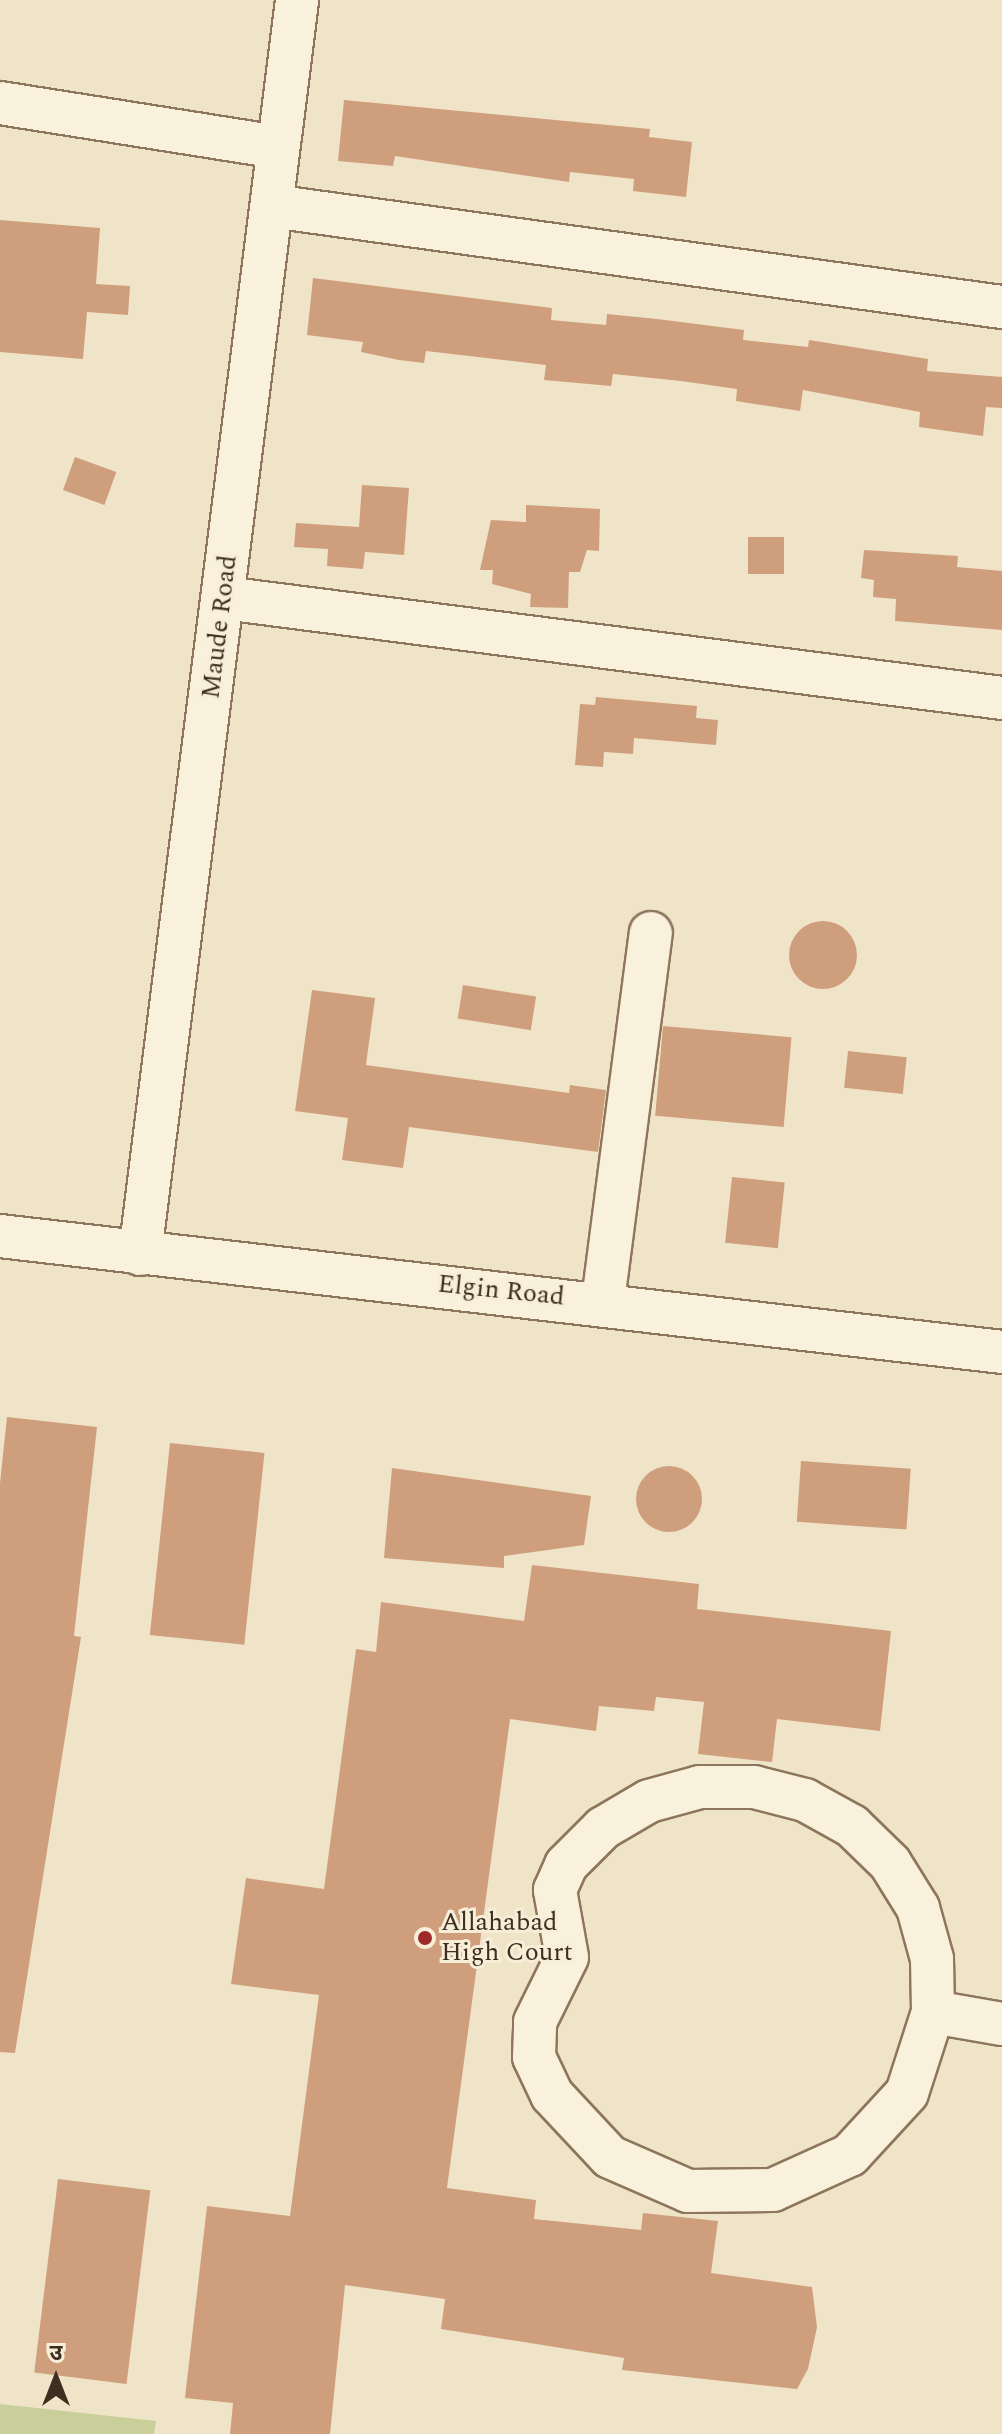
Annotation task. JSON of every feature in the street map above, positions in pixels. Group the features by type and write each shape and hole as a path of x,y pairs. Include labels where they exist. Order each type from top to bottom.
{"street":[{"name":"Maude Road","path":"140,1254 297,0"},
{"path":"0,103 279,147"},
{"path":"272,206 1002,307"},
{"path":"224,598 1002,698"},
{"path":"603,1301 651,933"},
{"name":"Elgin Road","path":"0,1236 140,1254 603,1301 1002,1352"},
{"path":"700,1787 754,1787 805,1800 862,1835 918,1908 932,1959 933,2012 924,2054 882,2127 850,2155 773,2190 688,2191 622,2164 578,2129 534,2057 535,2022 567,1957 555,1890 566,1865 603,1828 649,1801 700,1787"},
{"path":"933,2012 1002,2024"}],"green space":[{"path":"0,2404 156,2421 154,2434 0,2434"}],"building":[{"path":"344,100 650,129 649,137 692,142 686,197 633,191 634,179 570,172 569,182 395,156 393,166 338,161"},
{"path":"0,220 100,228 96,284 130,286 128,315 87,312 83,359 0,352"},
{"path":"313,278 552,308 551,320 606,325 607,314 657,319 744,330 743,340 808,347 809,340 928,359 927,371 1002,377 1002,408 986,407 983,436 919,427 920,412 803,390 800,411 736,401 737,389 681,381 613,374 611,386 544,380 546,365 426,351 424,363 399,360 361,352 363,342 307,335"},
{"path":"75,457 116,472 104,505 63,490"},
{"path":"362,485 409,488 404,555 365,552 363,569 327,566 328,549 294,547 296,523 359,527"},
{"path":"526,505 600,509 599,551 587,550 580,572 569,572 568,608 530,607 531,594 492,584 493,570 480,570 491,520 526,522"},
{"path":"748,537 784,537 784,574 748,574"},
{"path":"864,550 958,556 957,567 1002,571 1002,630 895,621 896,599 873,597 874,580 861,578"},
{"path":"596,697 697,706 696,718 718,720 716,745 634,738 633,754 604,752 603,767 575,765 580,704 595,705"},
{"path":"823,921 847,931 857,955 847,979 823,989 799,979 789,955 799,931"},
{"path":"463,985 536,997 531,1030 458,1019"},
{"path":"312,990 375,998 366,1065 569,1093 570,1085 606,1090 598,1152 409,1127 403,1168 342,1160 348,1118 295,1111"},
{"path":"663,1026 792,1037 784,1127 655,1116"},
{"path":"848,1051 907,1057 903,1094 844,1088"},
{"path":"732,1177 785,1183 778,1248 725,1243"},
{"path":"7,1417 97,1427 74,1636 81,1637 15,2053 0,2052 0,1483"},
{"path":"170,1443 264,1453 244,1645 150,1635"},
{"path":"801,1461 911,1469 906,1530 797,1522"},
{"path":"663,1466 675,1466 687,1471 697,1481 702,1499 700,1512 687,1527 675,1532 663,1532 651,1527 641,1517 636,1505 636,1493 641,1481 651,1471"},
{"path":"392,1468 591,1496 584,1545 504,1556 504,1568 384,1558"},
{"path":"532,1565 699,1584 697,1609 891,1631 880,1731 777,1719 772,1762 698,1754 704,1702 656,1697 654,1711 599,1706 596,1731 510,1719 447,2188 536,2200 534,2219 641,2230 643,2213 718,2221 711,2273 812,2287 817,2327 808,2369 797,2389 622,2370 624,2358 441,2329 445,2299 345,2285 330,2434 230,2434 233,2403 185,2398 207,2206 290,2216 319,1995 231,1984 246,1878 324,1889 356,1649 376,1652 381,1602 524,1621"},
{"path":"58,2179 150,2190 127,2384 34,2373"}],"place":[{"name":"Allahabad High Court","path":"425,1938"}]}
